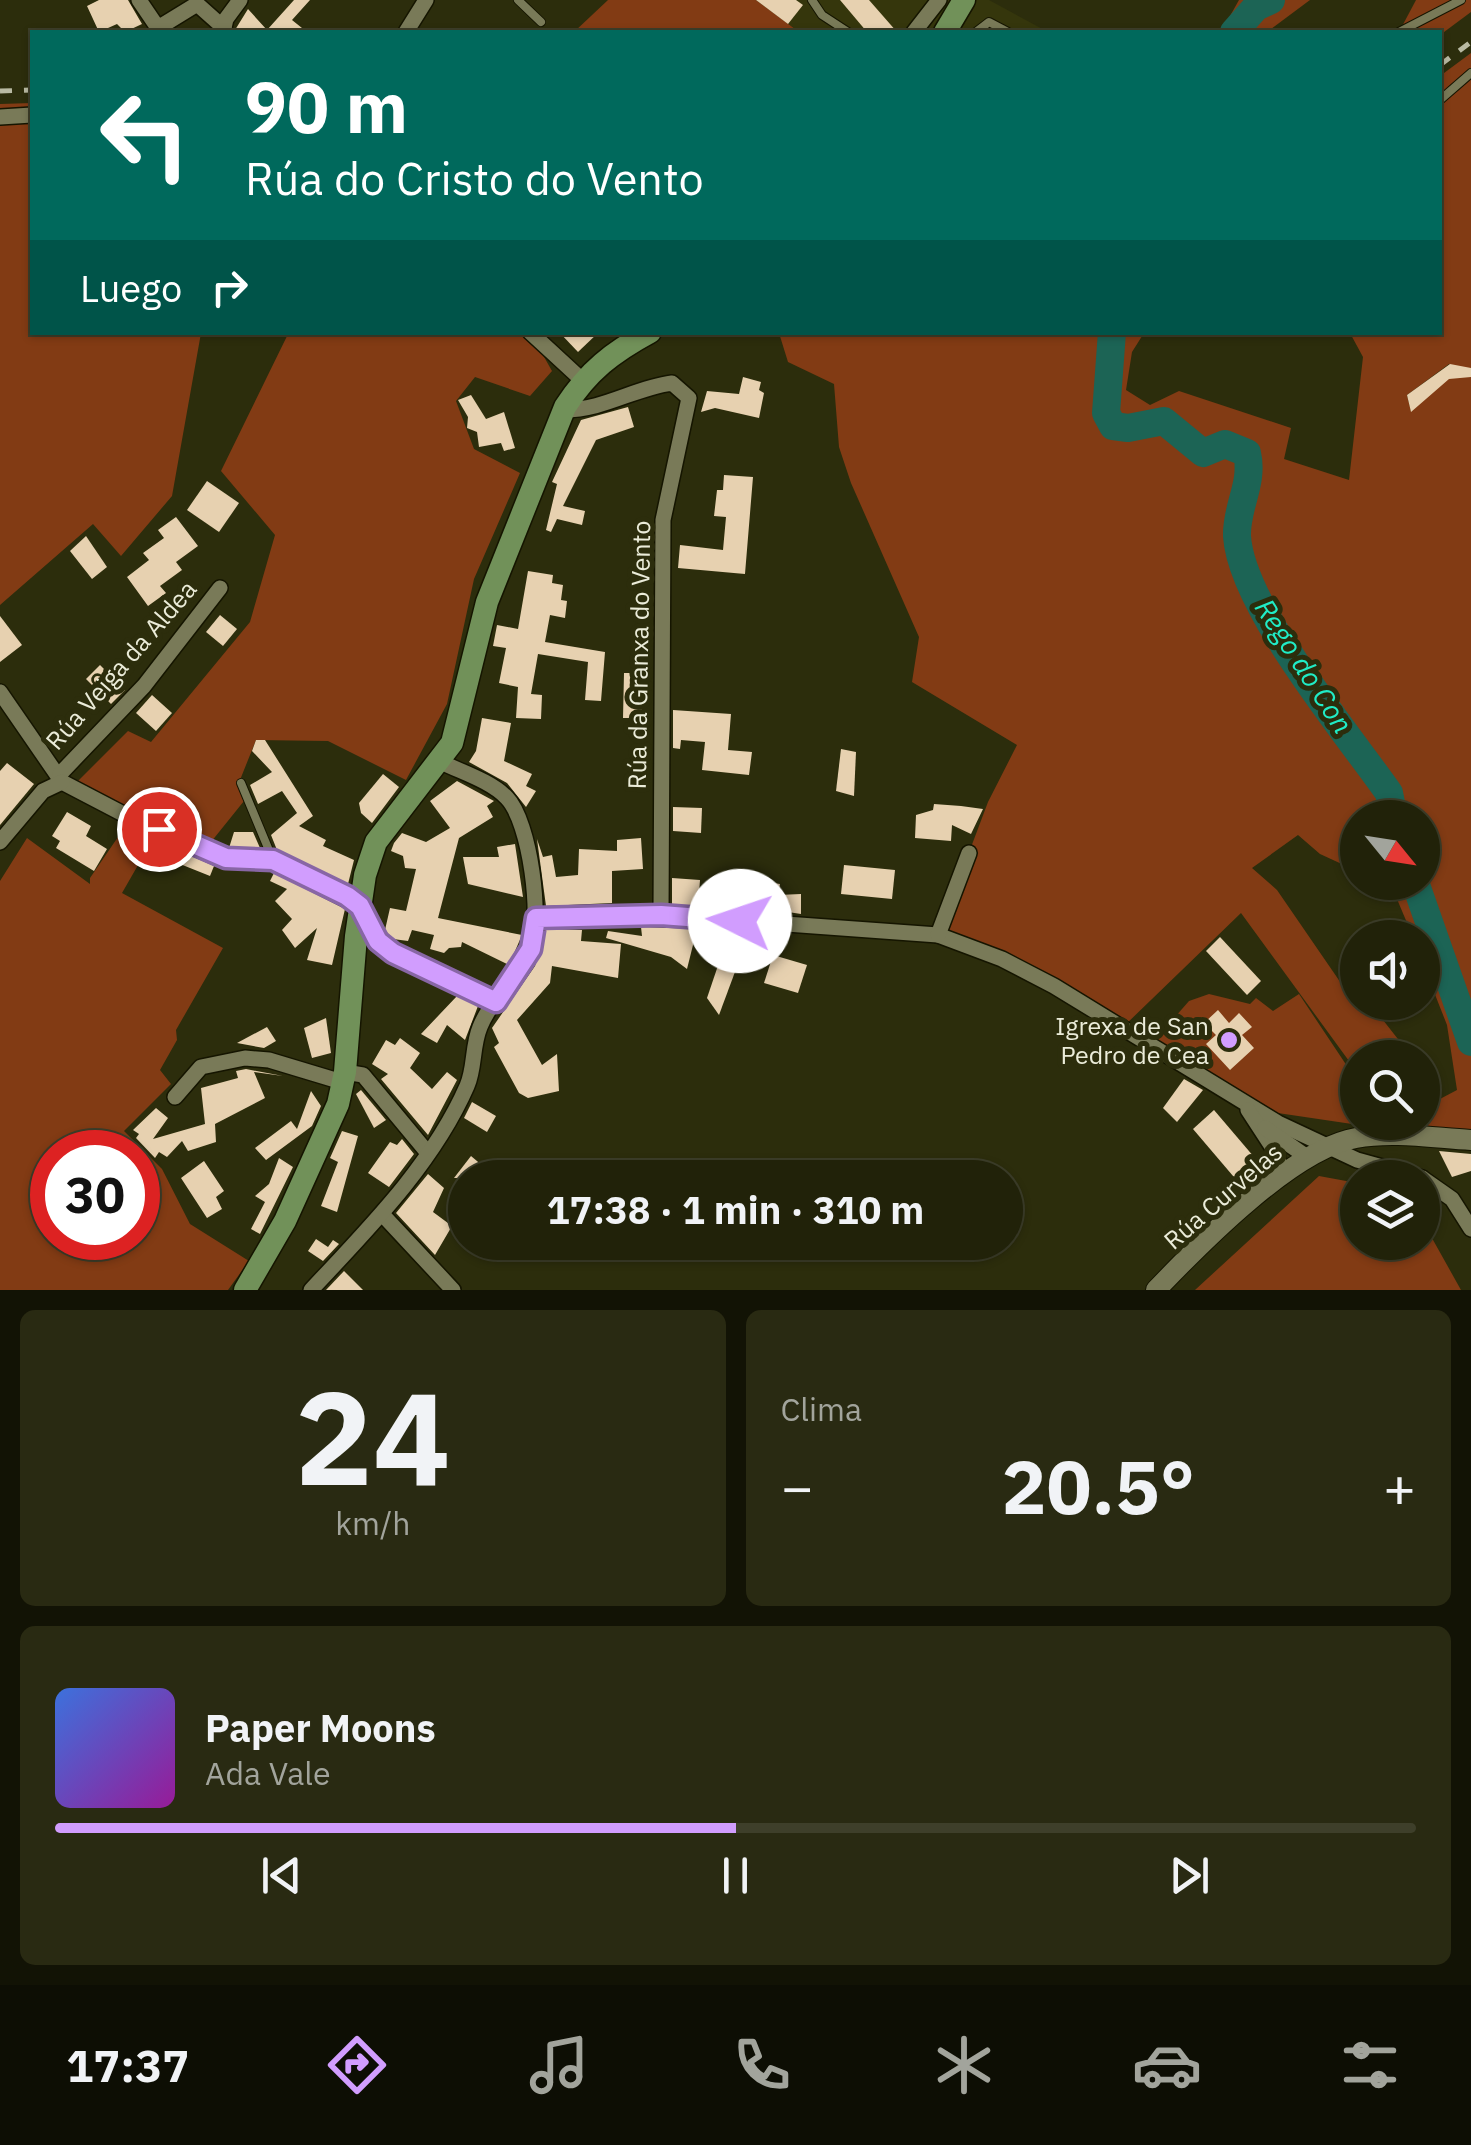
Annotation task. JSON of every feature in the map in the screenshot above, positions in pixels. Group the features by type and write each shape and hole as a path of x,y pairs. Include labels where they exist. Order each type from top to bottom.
{"main road":[{"path":"946,30 964,0"},
{"path":"245,1290 286,1222 338,1104 360,906 376,842 441,762 461,719 487,602 564,410 582,380 606,358 645,335"}],"street":[{"path":"139,0 158,28 197,4 223,30 240,0"},
{"path":"407,30 426,0"},
{"path":"916,30 938,0"},
{"path":"0,117 30,115"},
{"path":"533,335 582,380"},
{"name":"Rúa da Granxa do Vento","path":"564,410 593,410 648,386 672,384 689,398 663,520 661,915"},
{"name":"Rúa Veiga da Aldea","path":"0,692 61,778 144,686 220,588"},
{"path":"311,1290 382,1214 448,1125 469,1082 480,1028 531,949 536,918 520,817 511,802 441,762"},
{"path":"0,842 43,790 61,778 131,818 226,858 273,860 360,906 378,941 393,953 496,1002"},
{"path":"938,935 969,853"},
{"path":"536,918 661,915 938,935 1002,959 1054,986 1242,1103 1358,1160"},
{"path":"176,1097 192,1073 201,1067 245,1058 344,1077 362,1076 427,1152"},
{"path":"1242,1103 1278,1156 1280,1178"},
{"path":"1257,1123 1306,1157"},
{"name":"Rúa Curvelas","path":"1156,1290 1280,1178 1326,1146 1361,1136 1471,1140"},
{"path":"1440,1186 1471,1229"},
{"path":"382,1214 452,1290"}],"lane":[{"path":"518,0 541,22"},
{"path":"812,0 822,15 845,30"},
{"path":"1403,30 1461,0"},
{"path":"978,30 988,22 1004,30"},
{"path":"1442,98 1471,73"},
{"path":"242,782 273,860"}],"shaded area":[{"path":"608,0 756,0 796,30 576,30"},
{"path":"756,0 989,0 1044,30 796,30"},
{"path":"1239,0 1310,0 1270,30 1222,30"},
{"path":"1416,0 1471,0 1471,12 1442,34 1442,30 1400,30"},
{"path":"1471,53 1471,1135 1440,1132 1440,1099 1457,1090 1447,1025 1440,1007 1440,920 1406,920 1397,900 1440,900 1440,800 1340,800 1340,863 1320,854 1298,835 1252,868 1277,890 1340,982 1340,1020 1383,1020 1399,1040 1340,1040 1340,1049 1241,913 1122,1028 1002,959 938,935 988,802 1017,745 912,682 919,637 851,483 839,447 834,384 788,362 780,335 1143,335 1132,352 1126,390 1150,405 1179,391 1291,428 1284,459 1349,480 1363,357 1351,335 1442,335 1442,75","holes":["1449,364 1457,369 1411,411 1407,395"]},
{"path":"30,103 30,335 201,335 172,496 121,556 93,524 0,605 0,104"},
{"path":"288,335 532,335 552,371 530,396 475,377 456,401 474,449 520,473 474,579 447,704 406,780 328,741 256,740 238,785 244,801 211,842 187,831 197,815 176,799 122,893 223,948 176,1030 177,1040 160,1070 171,1084 125,1130 30,1130 30,1260 160,1260 160,1167 190,1224 249,1261 228,1290 0,1290 0,881 27,838 90,884 90,878 131,818 76,783 128,731 151,742 250,622 275,535 221,471"},
{"path":"1209,994 1250,1004 1256,998 1273,1011 1299,994 1340,1056 1340,1122 1271,1112 1154,1041 1189,1001"},
{"path":"1319,1176 1340,1180 1340,1260 1440,1260 1440,1252 1461,1290 1195,1290"}],"building":[{"path":"99,0 128,0 142,24 129,30 117,24 98,30 87,6"},
{"path":"294,0 310,0 292,20 304,30 267,30"},
{"path":"756,0 796,0 803,5 788,24"},
{"path":"840,0 869,0 895,30 865,30"},
{"path":"248,9 267,30 235,30"},
{"path":"562,335 596,335 578,352"},
{"path":"1450,364 1471,368 1471,377 1449,379 1411,412 1407,395"},
{"path":"743,377 761,382 759,390 764,393 759,418 715,408 701,412 707,391 739,394"},
{"path":"471,395 486,419 504,412 515,448 504,451 501,443 479,447 477,432 467,428 468,417 458,400"},
{"path":"628,407 634,427 596,440 563,506 585,511 582,525 557,519 551,532 546,530 557,484 552,482 581,420"},
{"path":"724,475 753,477 745,574 678,568 680,545 723,550 726,517 714,516 717,490 723,490"},
{"path":"207,481 239,503 219,532 187,510"},
{"path":"176,517 198,546 176,562 182,570 160,586 166,593 148,606 127,577 149,560 143,553 164,538 158,530"},
{"path":"86,536 107,567 92,579 70,551"},
{"path":"528,571 553,575 552,583 563,585 561,600 567,601 565,618 550,615 545,642 605,652 601,701 585,700 588,662 538,654 531,694 542,695 541,719 516,718 518,687 499,683 506,648 493,646 497,625 518,629"},
{"path":"220,615 237,629 223,646 206,632"},
{"path":"0,616 22,645 0,662"},
{"path":"100,665 125,690 111,704 86,679"},
{"path":"624,673 637,673 637,680 643,680 642,718 623,718"},
{"path":"152,695 172,713 156,731 136,713"},
{"path":"673,710 731,714 728,750 752,752 749,775 702,770 705,742 681,740 680,749 673,748"},
{"path":"67,718 77,730 56,748 46,736"},
{"path":"482,718 511,723 504,761 532,774 526,786 536,791 526,807 507,783 469,762 476,751"},
{"path":"256,740 265,740 313,816 299,826 326,840 323,846 354,860 348,884 277,850 271,835 297,813 282,791 258,804 250,785 272,772 252,751"},
{"path":"841,749 856,752 854,796 836,791"},
{"path":"7,763 34,784 0,825 0,771"},
{"path":"383,774 399,787 372,823 361,813 359,803"},
{"path":"457,781 494,801 487,806 493,817 459,838 438,918 522,935 509,965 462,942 461,947 449,948 444,953 430,949 434,935 412,930 408,941 393,939 385,930 390,908 406,911 416,869 405,868 403,856 391,851 394,843 402,833 426,842 450,828 430,801"},
{"path":"934,804 983,809 971,834 952,825 951,841 915,838 916,815 933,810"},
{"path":"673,807 702,808 701,833 673,831"},
{"path":"67,812 91,826 86,836 107,849 94,871 56,848 60,841 52,836"},
{"path":"234,832 253,832 260,848 229,848"},
{"path":"641,838 643,869 612,871 612,903 546,906 537,839 543,857 552,855 556,877 578,875 579,849 617,851 617,840"},
{"path":"515,844 523,897 468,884 463,857 499,857 497,847"},
{"path":"166,845 214,866 210,876 160,856"},
{"path":"844,865 895,870 892,899 841,894"},
{"path":"274,873 345,909 332,965 307,960 317,928 295,948 282,930 292,919 275,901 287,889 270,881"},
{"path":"672,878 700,880 698,906 672,905"},
{"path":"747,879 780,884 778,895 801,894 801,914 743,905"},
{"path":"641,927 697,929 687,969 671,957 606,938 608,931 642,936"},
{"path":"546,929 582,930 581,941 621,944 618,978 552,966 550,983 517,1020 542,1065 557,1054 559,1091 528,1098 519,1093 494,1047 499,1043 492,1028 535,966"},
{"path":"1220,937 1261,981 1247,995 1206,951"},
{"path":"727,939 742,953 719,1015 707,998"},
{"path":"773,955 807,965 798,993 764,983"},
{"path":"457,996 478,1006 465,1040 447,1025 437,1043 421,1034"},
{"name":"Igrexa de San Pedro de Cea","path":"1218,1010 1229,1023 1239,1013 1252,1027 1242,1035 1254,1048 1230,1070 1206,1044 1216,1035 1204,1023"},
{"path":"326,1018 331,1053 312,1058 304,1028"},
{"path":"267,1027 276,1041 264,1048 237,1043"},
{"path":"400,1038 420,1053 410,1068 432,1089 447,1072 457,1080 428,1135 381,1079 388,1074 372,1064 386,1040 395,1045"},
{"path":"246,1069 283,1076 254,1072 265,1098 215,1124 216,1142 188,1151 182,1141 167,1157 160,1153 160,1137 205,1124 201,1088 238,1078 236,1071"},
{"path":"1184,1079 1203,1090 1177,1122 1163,1108"},
{"path":"361,1090 386,1120 374,1128 356,1094"},
{"path":"311,1091 321,1106 312,1126 266,1160 255,1148 291,1121 297,1129"},
{"path":"472,1102 496,1116 487,1132 464,1118"},
{"path":"156,1108 168,1118 159,1130 133,1130"},
{"path":"1214,1110 1260,1164 1239,1183 1193,1129"},
{"path":"342,1131 358,1136 337,1212 321,1206 338,1162 330,1158"},
{"path":"402,1139 414,1154 389,1187 368,1173 390,1142 397,1145"},
{"path":"1439,1151 1471,1154 1471,1171 1452,1177"},
{"path":"279,1158 293,1167 260,1234 251,1229 265,1202 255,1196 269,1184"},
{"path":"204,1161 224,1191 216,1197 222,1209 207,1218 181,1178"},
{"path":"428,1174 444,1188 433,1212 448,1223 448,1233 435,1255 396,1213"},
{"path":"316,1239 328,1247 333,1240 339,1244 323,1261 308,1251"},
{"path":"344,1271 363,1290 326,1290"}],"waterway":[{"name":"Rego do Con","path":"1236,30 1256,7 1271,0"},
{"name":"Rego do Con","path":"1112,335 1106,413 1113,426 1128,428 1164,421 1203,453 1225,444 1247,453 1248,475 1237,536 1243,565 1276,632 1390,800"},
{"name":"Rego do Con","path":"1421,900 1471,1042"}],"railway":[{"path":"1442,64 1471,42"},
{"path":"0,91 30,90"}],"place":[{"name":"Igrexa de San Pedro de Cea","path":"1229,1040"}],"route":[{"path":"159,829 226,858 273,860 347,896 360,906 378,941 393,953 468,985 496,1002 531,949 536,918 661,915 740,921"}]}
